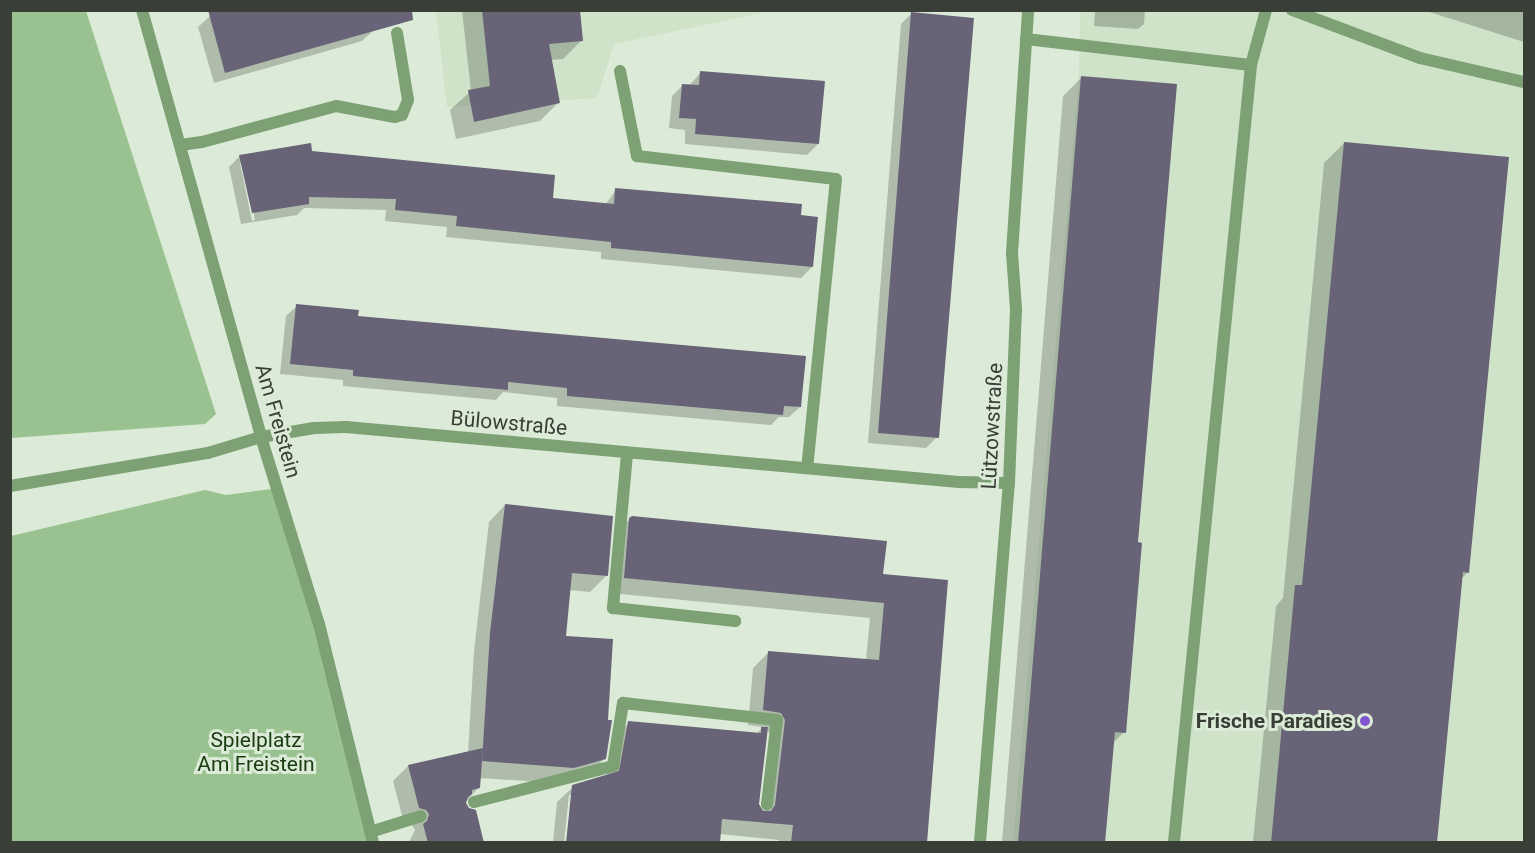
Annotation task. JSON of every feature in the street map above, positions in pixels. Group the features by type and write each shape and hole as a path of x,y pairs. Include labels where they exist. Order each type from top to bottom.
{"street":[{"name":"Am Freistein","path":"142,10 261,437 319,624 372,838"},
{"name":"Lützowstraße","path":"980,843 1009,483 1016,309 1012,254 1028,10"},
{"path":"1174,843 1251,65 1266,10"},
{"path":"1292,10 1420,58 1524,82"},
{"path":"180,145 202,142 336,106 395,117 402,115 408,100 397,33"},
{"path":"1026,39 1251,65"},
{"path":"620,70 637,156 836,179 807,468"},
{"name":"Bülowstraße","path":"10,486 208,453 261,437 314,428 346,427 627,454 959,482 1009,483"},
{"path":"627,454 613,608 735,621"},
{"path":"474,802 613,765 623,703 777,720 767,804"},
{"path":"372,838 421,816"}],"shaded area":[{"path":"436,11 771,11 614,44 597,98 447,107"},
{"path":"1080,11 1524,11 1524,842 1013,842 1079,76"}],"green space":[{"path":"11,10 86,11 216,414 205,424 11,438"},
{"name":"Spielplatz Am Freistein","path":"272,489 317,635 369,842 11,842 11,536 205,490 226,495"}],"building":[{"path":"208,10 412,10 413,20 225,73"},
{"path":"482,10 580,10 583,41 549,44 560,103 474,122 468,90 490,86"},
{"path":"911,12 974,18 939,438 878,433"},
{"path":"700,71 825,81 819,144 695,134 696,119 679,118 682,84 699,85"},
{"path":"1081,76 1177,84 1138,542 1142,543 1126,733 1115,732 1105,843 1018,843"},
{"path":"1344,142 1509,157 1469,573 1463,572 1437,843 1271,843 1295,585 1302,585"},
{"path":"311,143 312,151 555,175 553,198 614,204 615,188 802,204 801,215 818,217 813,267 611,248 611,242 456,226 457,216 395,210 396,199 309,197 309,204 252,213 239,155"},
{"path":"296,304 359,310 358,316 806,356 801,407 784,406 783,415 567,396 567,388 508,382 508,390 353,376 353,370 290,364"},
{"path":"505,504 613,516 608,576 572,573 566,636 613,639 608,720 612,720 606,759 574,768 482,761 490,633"},
{"path":"632,516 887,541 883,574 948,580 927,843 791,843 793,825 722,819 720,843 566,843 572,785 619,771 628,721 761,733 761,727 768,727 759,804 763,811 771,811 775,805 785,720 781,713 763,710 768,651 879,660 884,603 624,578 629,518"},
{"path":"483,748 480,788 472,790 466,803 469,808 476,810 484,843 428,843 423,824 427,821 429,814 426,810 419,808 408,765"}],"place":[{"name":"Frische Paradies","path":"1365,721"}]}
